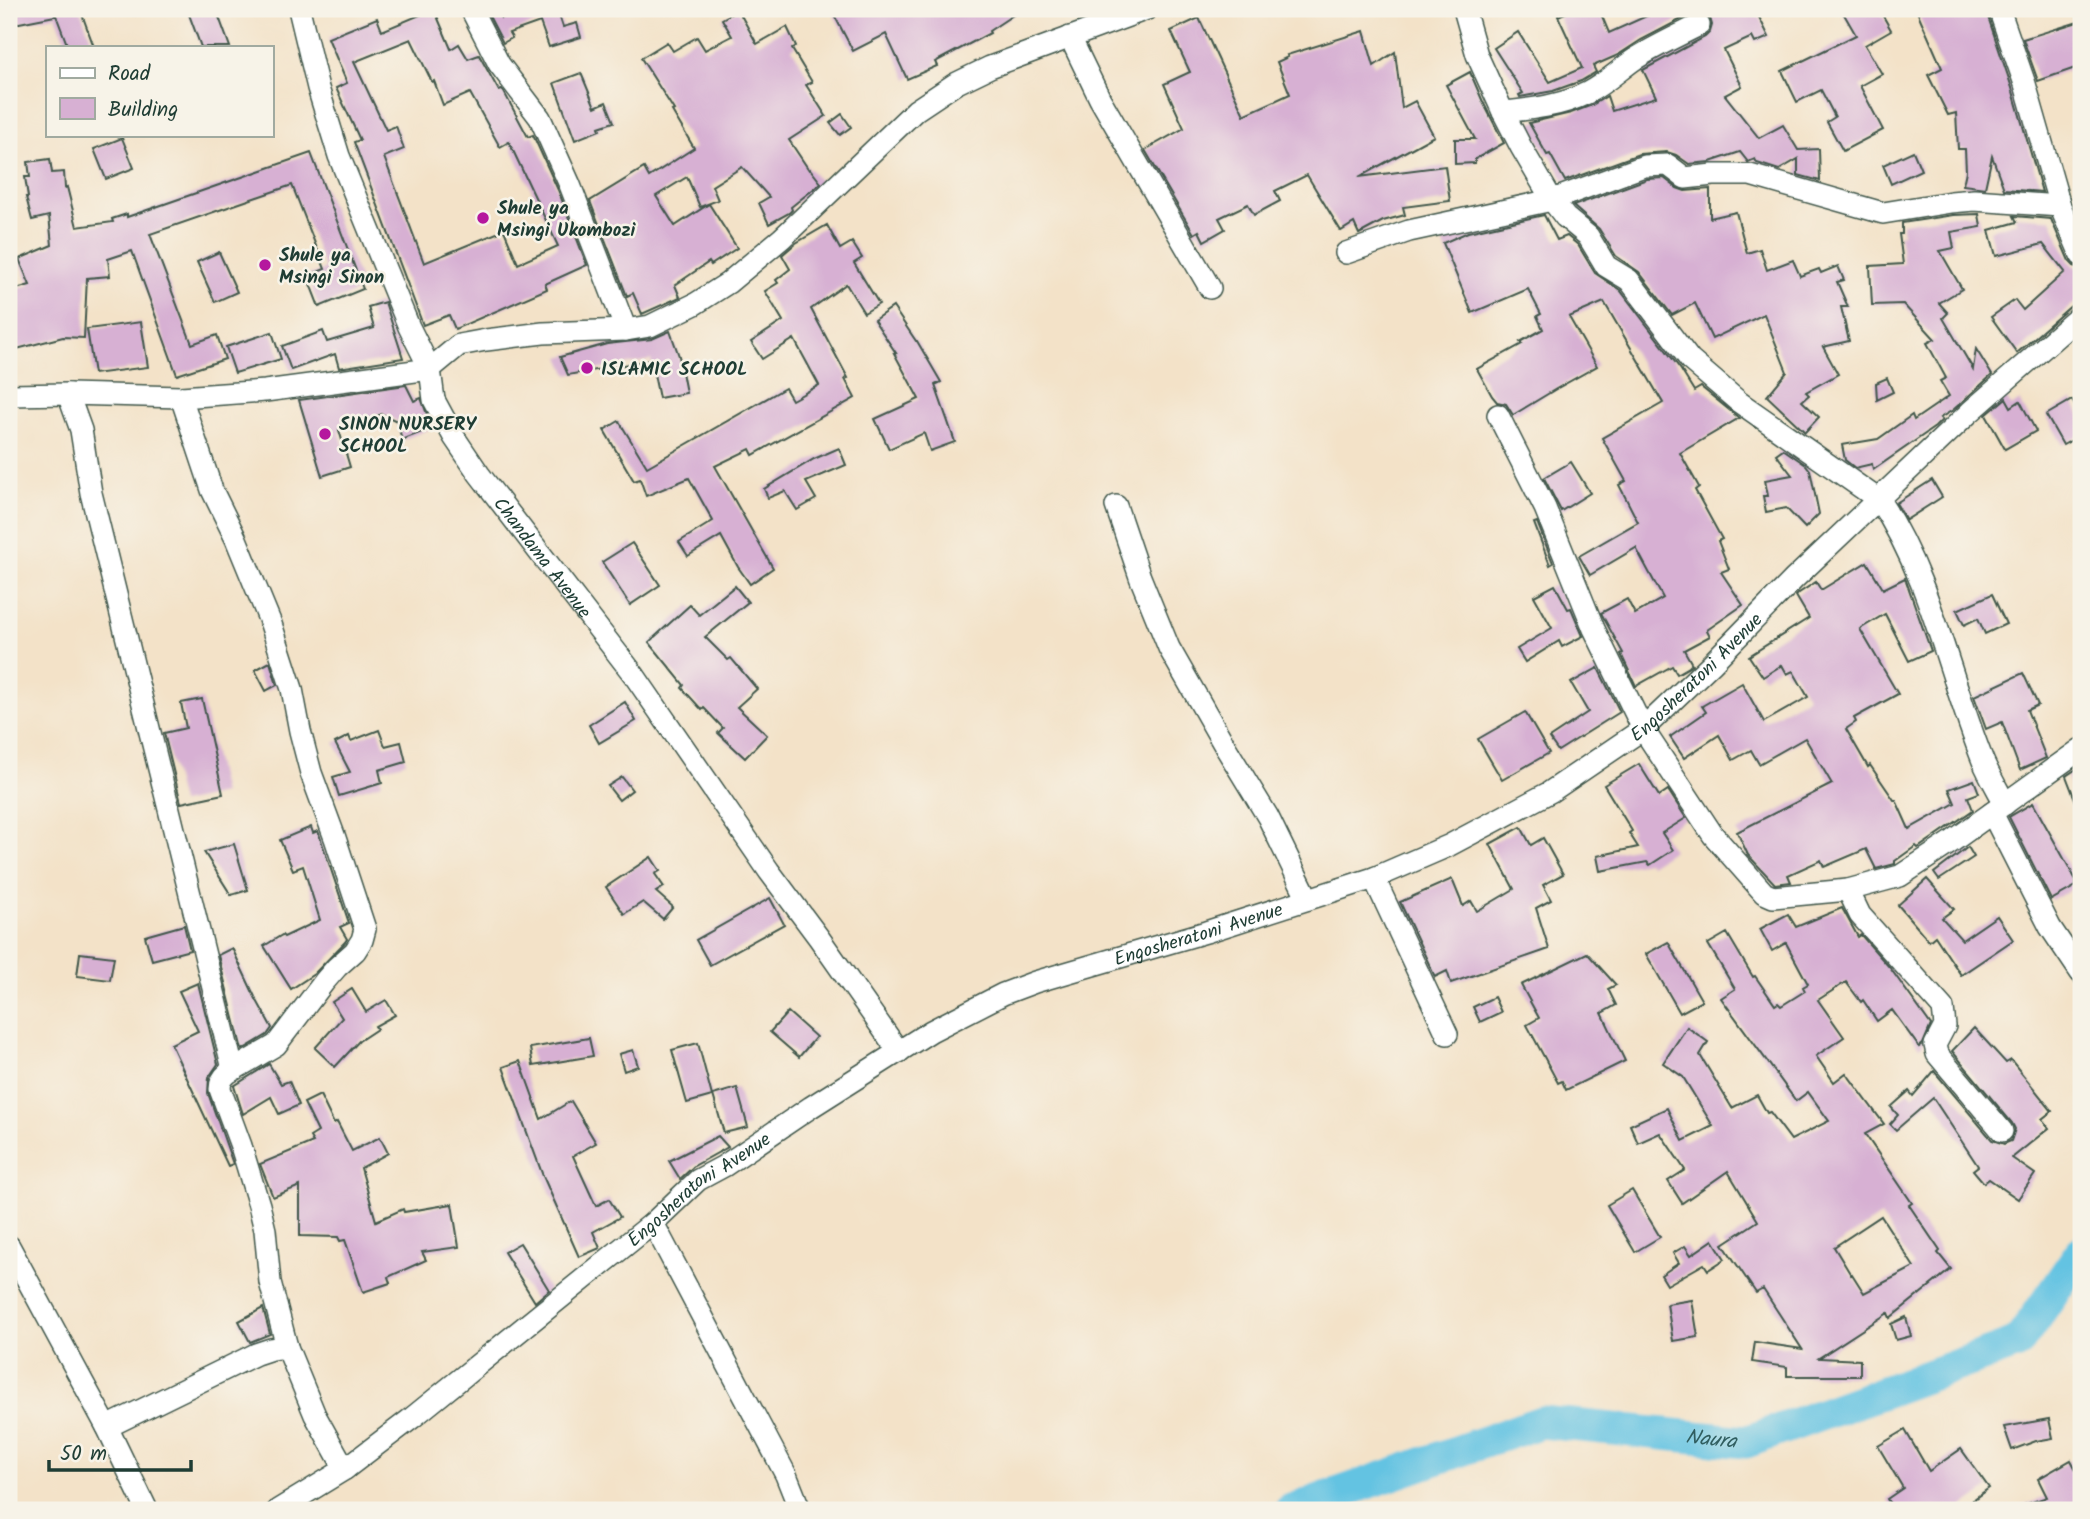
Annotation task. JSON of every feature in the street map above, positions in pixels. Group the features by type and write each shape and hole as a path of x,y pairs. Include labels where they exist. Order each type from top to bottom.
{"street":[{"name":"Chandama Avenue","path":"299,9 317,88 339,156 409,327 430,369 434,400 454,437 479,474 634,676 899,1052"},
{"path":"471,9 499,64 540,118 570,185 626,330"},
{"path":"9,395 181,397 265,391 430,369 459,345 486,340 543,332 626,330 650,326 728,283 782,238 916,110 955,84 990,67 1147,9"},
{"path":"1464,9 1477,55 1503,113 1552,200 1565,217 1588,236 1606,266 1629,280 1690,360 1739,402 1879,500 1892,520 1914,568 1999,808 2050,926 2081,973"},
{"path":"1999,9 2025,84 2060,206 2081,255"},
{"path":"1503,113 1554,106 1586,94 1650,50 1699,25"},
{"path":"1070,37 1100,99 1210,288"},
{"path":"1346,253 1409,231 1552,200 1644,166 1668,165 1685,178 1713,174 1750,175 1883,213 1974,200 2060,206"},
{"name":"Engosheratoni Avenue","path":"281,1509 345,1469 498,1350 653,1223 698,1180 724,1166 811,1107 950,1020 1003,994 1035,982 1194,936 1374,878 1448,846 1550,792 1643,729 1794,579 1970,412 2081,314"},
{"path":"68,394 81,430 91,494 233,1069"},
{"path":"181,397 212,490 236,539 271,624 292,689 311,773 365,929 355,951 330,975 276,1045 222,1077 220,1090 259,1205 265,1230 270,1282 287,1347 315,1415 345,1469"},
{"path":"1498,415 1545,508 1594,629 1643,729 1713,835 1764,893 1773,897 1848,890 1900,876 2081,750"},
{"path":"1116,506 1140,577 1169,648 1268,817 1308,900"},
{"path":"1374,878 1447,1034"},
{"path":"1848,890 1860,915 1943,1007 1945,1026 1935,1045 1937,1054 2002,1131"},
{"path":"653,1223 786,1475 800,1510"},
{"path":"9,1246 107,1427 147,1510"},
{"path":"107,1427 256,1354 287,1347"}],"building":[{"path":"9,9 80,9 94,46 68,46 54,10 55,16 9,25"},
{"path":"187,9 216,9 230,46 201,46"},
{"path":"434,9 451,49 459,44 468,59 479,55 499,91 504,92 528,137 533,135 587,265 545,284 547,289 455,329 449,315 423,325 354,142 360,140 336,88 347,83 328,38 377,18 382,31","holes":["411,39 432,82 434,81 443,105 470,93 500,147 509,142 558,246 518,264 504,230 424,263 384,157 404,149 396,126 386,130 354,62"]},
{"path":"528,9 570,9 559,15 563,27 577,23 581,37 549,47 540,22 509,33 512,38 503,43 488,14 497,10 501,18"},
{"path":"831,9 1022,9 989,31 990,33 935,62 937,66 907,79 886,34 853,51"},
{"path":"1574,9 1599,9 1609,33 1662,9 1755,9 1769,37 1755,43 1752,37 1724,50 1742,86 1725,95 1759,138 1783,125 1798,150 1819,149 1820,181 1798,175 1798,159 1779,170 1757,163 1755,159 1748,162 1740,152 1710,162 1689,164 1667,152 1639,154 1565,181 1529,123 1571,113 1607,96 1612,111 1656,97 1643,70 1705,37 1712,25 1705,14 1693,13 1593,66 1596,72 1581,81 1553,91 1520,97 1523,93 1494,48 1518,32 1550,82 1582,68 1558,16"},
{"path":"1841,9 1879,9 1891,30 1865,45 1882,74 1860,86 1883,130 1843,151 1827,122 1835,117 1821,90 1797,102 1782,71 1856,35"},
{"path":"1916,9 1983,9 1987,14 2042,192 2004,189 1992,156 1985,188 1963,185 1966,171 1965,149 1958,149 1956,113 1948,115 1928,75 1942,68"},
{"path":"738,10 757,44 787,27 796,46 792,49 812,82 806,85 826,116 789,140 821,183 791,207 789,213 769,224 759,203 769,197 742,167 712,186 718,200 700,207 687,177 656,196 675,226 709,204 737,248 711,265 709,262 675,285 680,297 642,314 633,293 627,296 590,201 644,168 649,177 694,148 641,58 667,42 673,51 697,37 705,50 732,36 722,19"},
{"path":"1199,18 1244,115 1290,94 1277,62 1288,57 1287,55 1364,31 1374,66 1395,52 1402,108 1415,101 1434,136 1359,177 1445,166 1450,201 1403,207 1405,215 1383,221 1359,234 1354,223 1341,231 1307,175 1275,191 1280,201 1254,215 1248,204 1219,218 1225,229 1204,241 1199,231 1194,234 1145,150 1184,128 1164,84 1190,72 1171,31"},
{"path":"2081,21 2081,66 2038,81 2023,39"},
{"path":"1470,72 1504,143 1475,159 1475,163 1455,164 1455,139 1475,139 1446,85"},
{"path":"581,73 595,107 606,102 614,122 575,140 554,83"},
{"path":"842,114 851,127 840,135 830,123"},
{"path":"122,138 134,168 106,179 94,149"},
{"path":"1913,151 1921,170 1891,184 1883,165"},
{"path":"311,153 363,289 319,307 307,276 325,269 292,185 150,234 192,344 217,335 225,359 177,375 132,251 108,259 110,276 87,278 84,338 63,337 9,351 9,291 30,285 19,259 52,245 49,216 32,220 26,197 25,177 30,177 28,162 50,159 52,173 64,172 65,188 67,187 77,227 113,222 112,219 127,214 127,217"},
{"path":"1664,178 1685,191 1710,189 1710,218 1736,212 1747,253 1760,249 1767,270 1793,260 1800,276 1819,269 1821,273 1838,266 1844,280 1837,282 1848,307 1841,307 1849,341 1823,347 1838,374 1806,392 1809,395 1802,401 1819,417 1805,432 1767,396 1787,372 1764,314 1712,339 1695,303 1672,315 1639,272 1616,256 1599,229 1573,206 1647,179"},
{"path":"1979,214 1981,227 1951,232 1954,248 1940,251 1962,289 1939,303 1948,313 1943,318 1973,369 1976,349 1992,375 1953,410 1940,418 1942,420 1935,427 1873,470 1872,464 1855,468 1845,460 1842,445 1878,439 1912,415 1914,420 1949,396 1940,381 1946,378 1927,343 1935,339 1903,304 1872,305 1870,266 1903,264 1899,234 1902,234 1902,223"},
{"path":"1544,215 1557,240 1567,236 1578,245 1595,273 1620,290 1694,391 1701,387 1739,418 1680,453 1699,487 1695,490 1722,539 1718,541 1729,569 1721,572 1743,605 1707,630 1710,636 1684,650 1692,664 1689,667 1677,674 1672,666 1636,686 1621,654 1623,653 1601,613 1627,599 1635,614 1663,598 1636,548 1590,575 1579,556 1638,522 1619,485 1626,481 1602,438 1663,403 1604,302 1569,317 1597,366 1513,415 1506,404 1497,402 1492,396 1477,369 1543,329 1537,316 1541,314 1528,289 1472,313 1443,243 1468,232"},
{"path":"2014,216 2051,219 2069,261 2081,268 2081,302 2072,305 2017,353 1991,317 2015,300 2023,310 2065,272 2043,244 1996,256 1989,230 2017,222"},
{"path":"827,225 840,249 852,242 862,258 854,263 879,304 864,313 846,284 811,309 848,378 845,379 855,398 753,455 750,449 715,466 773,568 750,584 721,536 688,556 679,542 713,521 689,478 646,496 640,479 634,481 604,430 619,421 647,467 785,388 792,400 819,385 794,339 762,359 751,342 783,321 765,291 778,283 776,280 790,269 782,255 796,243"},
{"path":"219,252 237,292 215,302 197,262"},
{"path":"385,302 403,358 339,368 335,354 291,370 282,346 323,331 327,342 374,328 368,307"},
{"path":"893,307 941,382 935,385 955,442 930,451 924,433 889,449 875,419 919,399 896,353 874,320"},
{"path":"141,322 148,367 94,374 87,329"},
{"name":"ISLAMIC SCHOOL","path":"670,331 679,356 686,393 659,398 651,360 568,375 560,357 607,344 652,339"},
{"path":"272,332 281,359 235,373 226,347"},
{"path":"1887,378 1893,392 1877,400 1876,383"},
{"name":"SINON NURSERY SCHOOL","path":"406,385 414,401 421,398 432,428 402,440 397,421 382,414 339,430 350,467 322,476 299,400"},
{"path":"2006,398 2011,407 2020,401 2036,431 2005,449 1986,415"},
{"path":"2072,400 2081,417 2081,435 2063,445 2046,415"},
{"path":"839,448 846,465 806,482 816,499 797,510 785,491 768,498 764,489 814,459"},
{"path":"1783,449 1810,470 1819,514 1805,528 1786,508 1766,512 1763,496 1768,496 1765,480 1792,475 1776,454"},
{"path":"1571,462 1590,493 1561,511 1544,478"},
{"path":"1932,480 1942,497 1906,520 1896,503"},
{"path":"1537,522 1553,563 1550,565 1534,523"},
{"path":"632,543 660,585 630,605 602,562"},
{"path":"1867,562 1883,589 1905,578 1931,651 1909,661 1885,614 1860,629 1898,694 1854,718 1856,722 1846,729 1868,767 1870,765 1896,800 1909,829 1955,803 1949,789 1974,780 1979,793 1968,797 1973,810 1918,848 1916,846 1895,861 1895,864 1876,869 1866,849 1824,867 1821,860 1788,875 1791,882 1775,884 1748,855 1737,832 1832,784 1805,738 1759,764 1751,750 1733,760 1719,735 1684,758 1670,737 1706,712 1702,706 1742,683 1764,722 1808,697 1793,671 1787,674 1782,665 1763,677 1749,656 1809,618 1796,596 1799,593 1816,582 1821,590"},
{"path":"1555,585 1568,609 1571,608 1583,636 1562,647 1559,641 1525,662 1517,649 1552,628 1534,596"},
{"path":"735,586 748,602 705,637 728,660 731,658 757,689 737,707 767,735 745,758 718,733 723,728 682,688 684,685 649,642 690,605 699,615"},
{"path":"1992,594 2006,624 1985,634 1978,618 1964,625 1957,610"},
{"path":"270,662 277,685 266,691 255,670"},
{"path":"1598,668 1620,712 1558,751 1549,738 1588,712 1571,683"},
{"path":"2023,673 2038,705 2027,710 2046,758 2020,770 2002,722 1986,729 1974,696"},
{"path":"202,699 223,794 181,803 164,733 186,728 181,703"},
{"path":"625,702 636,721 599,743 589,725"},
{"path":"1525,712 1549,753 1502,780 1478,739"},
{"path":"379,730 385,746 401,742 406,762 379,770 382,783 339,796 333,777 350,772 335,743 349,736 351,741"},
{"path":"1639,764 1659,796 1668,790 1686,818 1662,833 1673,850 1650,865 1647,862 1600,871 1597,856 1638,847 1629,833 1632,831 1604,785"},
{"path":"2081,766 2081,812 2080,812 2066,776"},
{"path":"622,777 632,790 619,800 608,786"},
{"path":"2033,803 2076,880 2076,886 2051,900 2009,817"},
{"path":"311,827 313,833 318,831 349,923 340,927 347,939 345,942 314,974 291,989 264,946 282,935 284,937 320,920 303,866 293,870 280,840"},
{"path":"1521,827 1531,845 1543,838 1563,874 1543,885 1551,900 1536,908 1549,949 1451,983 1447,971 1435,977 1400,902 1452,879 1463,906 1471,901 1477,911 1514,889 1490,844"},
{"path":"234,844 248,890 231,895 204,852"},
{"path":"1968,847 1974,857 1939,880 1934,873"},
{"path":"651,857 660,871 655,874 664,887 656,892 673,907 663,919 643,902 624,914 606,887"},
{"path":"1927,879 1954,909 1942,918 1962,940 1997,916 2013,940 1961,975 1935,936 1929,941 1898,905"},
{"path":"770,898 784,924 710,965 696,940"},
{"path":"1842,908 1858,937 1861,935 1890,968 1931,1025 1919,1047 1892,1010 1877,1021 1863,1000 1861,1002 1846,982 1818,1000 1844,1037 1816,1056 1834,1082 1846,1073 1884,1124 1865,1134 1912,1203 1909,1205 1951,1269 1890,1318 1888,1313 1819,1358 1860,1360 1860,1376 1787,1376 1787,1367 1752,1362 1755,1342 1802,1349 1763,1289 1756,1293 1723,1244 1758,1221 1728,1171 1682,1203 1668,1181 1685,1170 1660,1133 1638,1143 1630,1125 1667,1108 1683,1141 1713,1126 1683,1077 1663,1063 1687,1027 1708,1042 1700,1055 1732,1108 1757,1095 1767,1113 1770,1112 1791,1140 1829,1121 1808,1092 1796,1101 1721,998 1735,989 1708,944 1727,933 1753,977 1755,976 1775,1005 1778,1003 1781,1006 1805,991 1803,987 1808,984 1786,943 1772,951 1760,929 1788,914 1796,927","holes":["1881,1216 1914,1267 1864,1293 1834,1247"]},
{"path":"184,925 190,950 152,960 145,936"},
{"path":"1668,942 1702,1001 1680,1013 1646,954"},
{"path":"232,948 272,1028 267,1035 242,1050 218,955"},
{"path":"80,953 114,957 110,980 77,976"},
{"path":"1587,953 1616,985 1608,989 1616,1005 1602,1013 1625,1061 1566,1090 1562,1081 1558,1083 1527,1025 1539,1018 1521,985"},
{"path":"198,983 218,1064 209,1077 208,1093 233,1164 228,1166 171,1044 198,1031 179,991"},
{"path":"352,989 366,1012 386,1000 395,1015 375,1026 377,1029 359,1041 335,1067 315,1048 342,1018 332,1002"},
{"path":"1494,997 1501,1012 1480,1022 1473,1007"},
{"path":"788,1012 816,1037 799,1057 770,1032"},
{"path":"1974,1028 2006,1063 2011,1060 2052,1111 2042,1119 2049,1128 2012,1158 2035,1174 2018,1199 1989,1179 1984,1183 1973,1170 1978,1166 1933,1098 1896,1130 1890,1124 1898,1115 1891,1107 1909,1091 1913,1096 1934,1071 1992,1140 2004,1144 2011,1141 2015,1129 2012,1123 1952,1051"},
{"path":"589,1038 593,1056 533,1066 530,1048"},
{"path":"698,1043 712,1096 687,1103 672,1050"},
{"path":"633,1050 638,1066 624,1071 619,1054"},
{"path":"520,1061 541,1119 571,1101 596,1143 573,1156 596,1206 609,1199 620,1217 593,1232 600,1248 579,1257 543,1176 503,1067"},
{"path":"269,1064 281,1084 289,1081 299,1105 279,1114 271,1097 243,1114 234,1086"},
{"path":"737,1088 748,1127 724,1133 713,1095"},
{"path":"320,1095 334,1124 337,1122 352,1151 380,1137 388,1153 361,1168 376,1221 403,1209 404,1212 452,1204 459,1247 422,1252 426,1260 388,1277 390,1283 363,1292 345,1240 340,1241 338,1237 300,1236 300,1186 273,1197 260,1164 313,1142 310,1137 318,1132 304,1103"},
{"path":"718,1136 728,1147 694,1166 680,1179 669,1161"},
{"path":"1632,1190 1660,1237 1635,1252 1607,1205"},
{"path":"1713,1240 1725,1259 1708,1270 1704,1264 1667,1285 1661,1275 1679,1263 1673,1253 1685,1246 1691,1255"},
{"path":"520,1243 549,1290 535,1302 504,1252"},
{"path":"1692,1300 1698,1337 1673,1341 1667,1304"},
{"path":"263,1308 270,1334 250,1342 239,1321"},
{"path":"1906,1317 1911,1336 1896,1340 1891,1324"},
{"path":"2049,1419 2053,1438 2012,1450 2004,1427"},
{"path":"1905,1430 1929,1471 1961,1449 1989,1488 1959,1510 1894,1510 1887,1499 1903,1488 1878,1446"},
{"path":"2071,1460 2081,1479 2081,1510 2015,1510 2047,1497 2038,1479"}],"waterway":[{"name":"Naura","path":"1291,1510 1541,1422 1746,1442 2018,1343 2081,1252"}],"place":[{"name":"Shule ya Msingi Ukombozi","path":"483,218"},
{"name":"Shule ya Msingi Sinon","path":"265,265"},
{"name":"ISLAMIC SCHOOL","path":"587,368"},
{"name":"SINON NURSERY SCHOOL","path":"325,434"}]}
